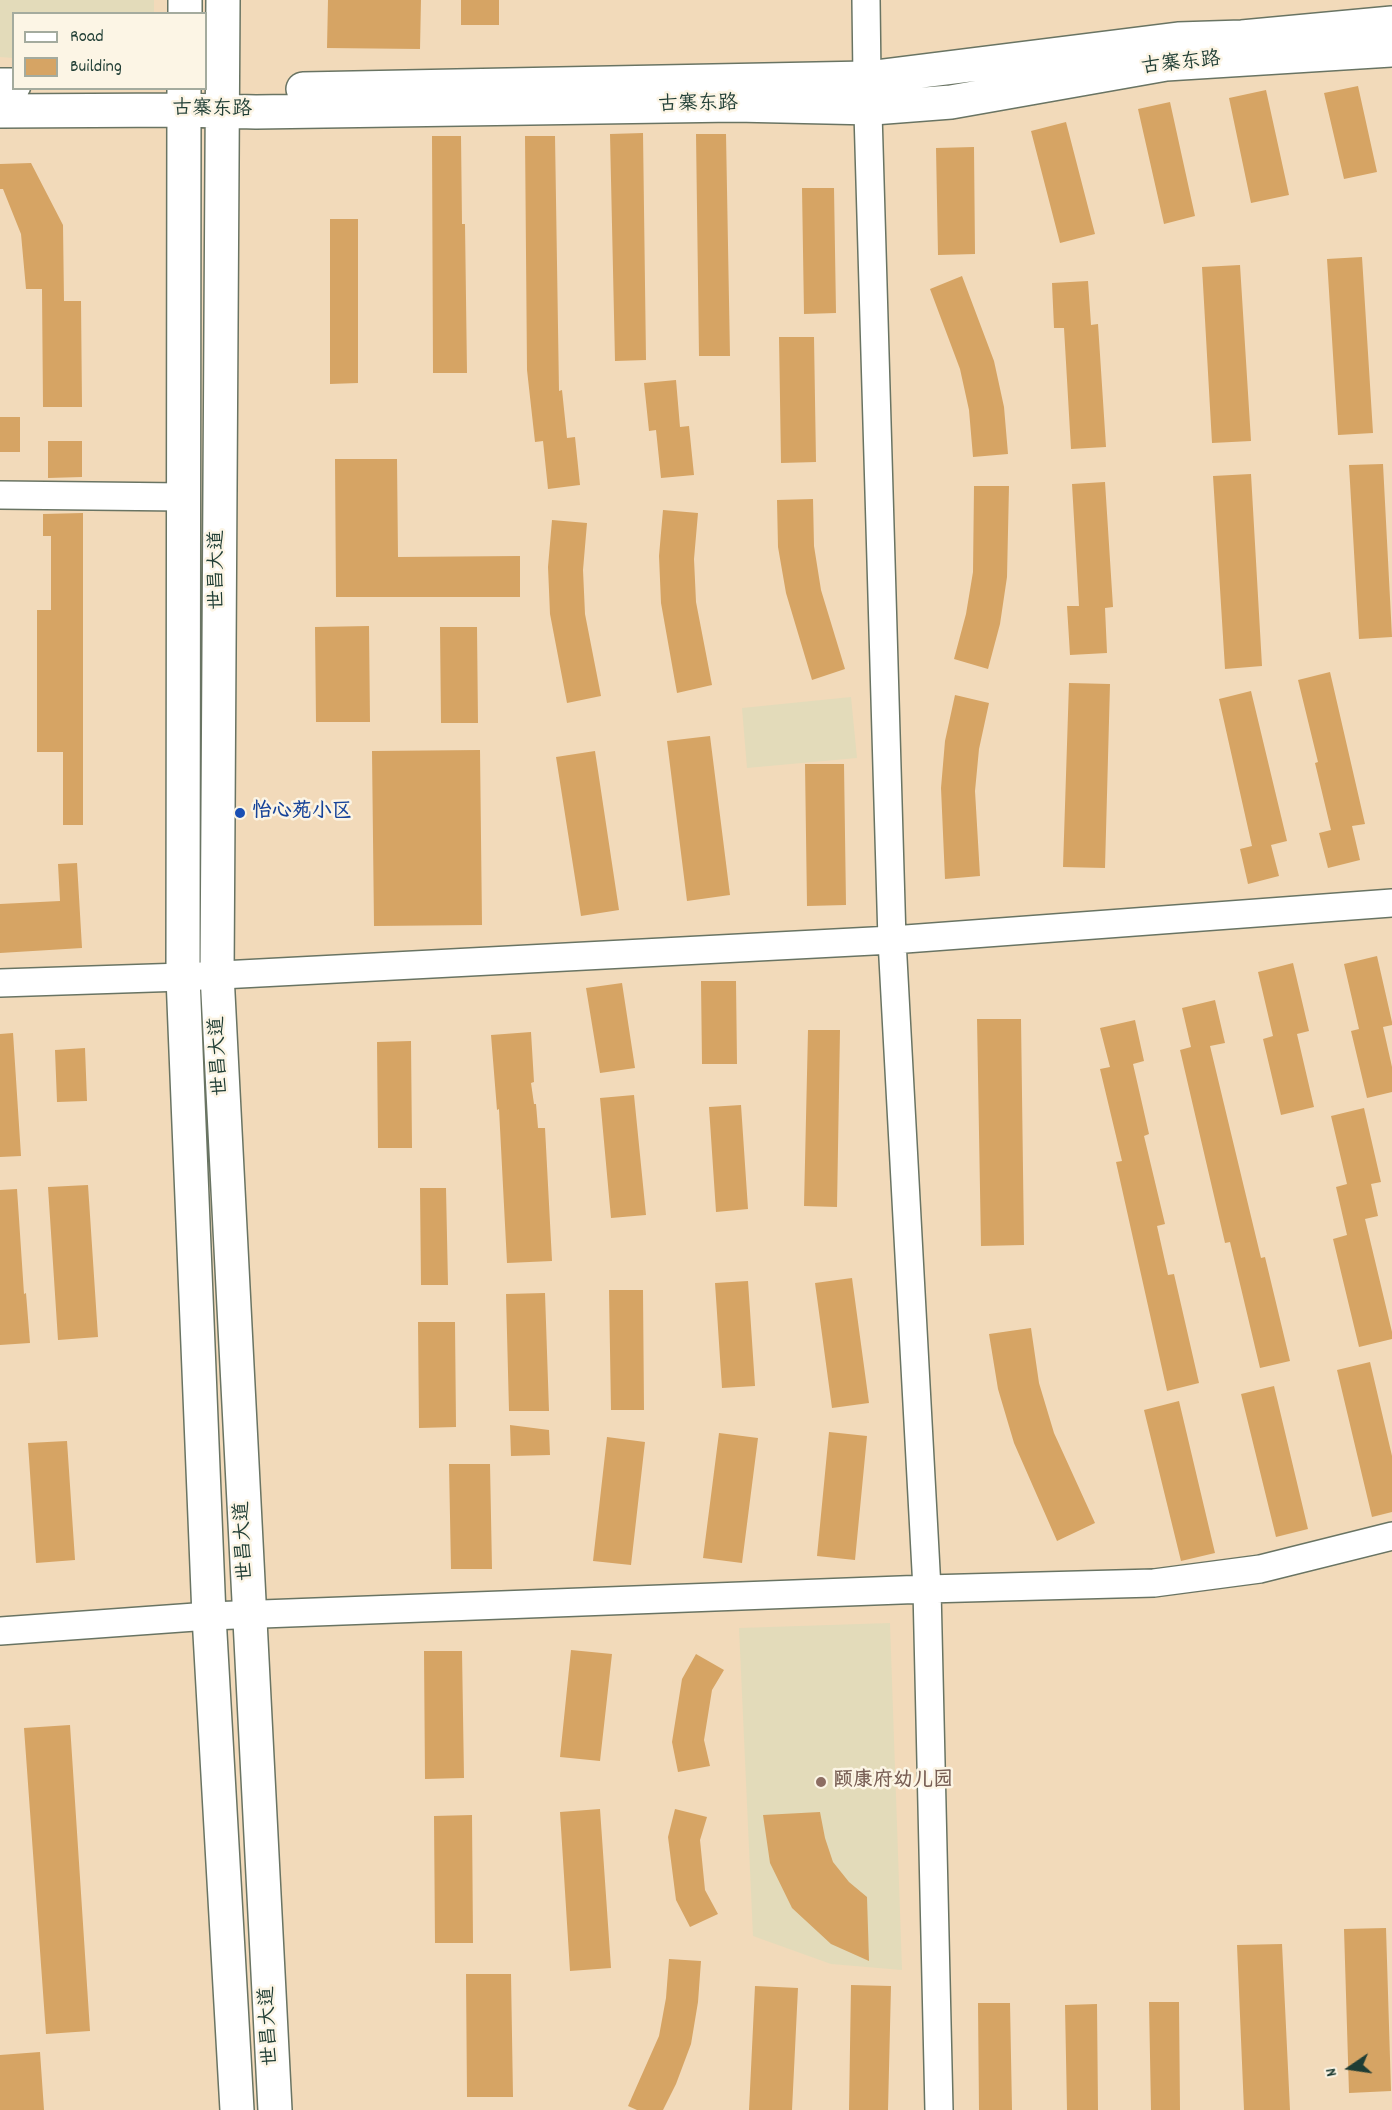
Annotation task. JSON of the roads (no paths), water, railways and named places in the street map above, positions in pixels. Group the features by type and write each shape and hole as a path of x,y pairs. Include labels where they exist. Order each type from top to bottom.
{"main road":[{"name":"世昌大道","path":"207,78 223,0"},
{"name":"古寨东路","path":"0,111 203,97 735,105 867,93 1178,39 1242,37 1392,23"},
{"name":"古寨东路","path":"867,93 951,102 1166,64 1392,50"},
{"name":"世昌大道","path":"203,97 183,497 183,977 209,1616 237,2110"},
{"name":"世昌大道","path":"203,97 217,974 275,2110"}],"street":[{"path":"866,0 892,940 927,1589 939,2110"},
{"path":"0,495 183,497"},
{"path":"0,983 183,977 892,940 1392,903"},
{"path":"0,1631 249,1614 1154,1583 1260,1569 1392,1536"}],"place":[{"name":"怡心苑小区","path":"240,813"},
{"name":"颐康府幼儿园","path":"821,1782"}]}
